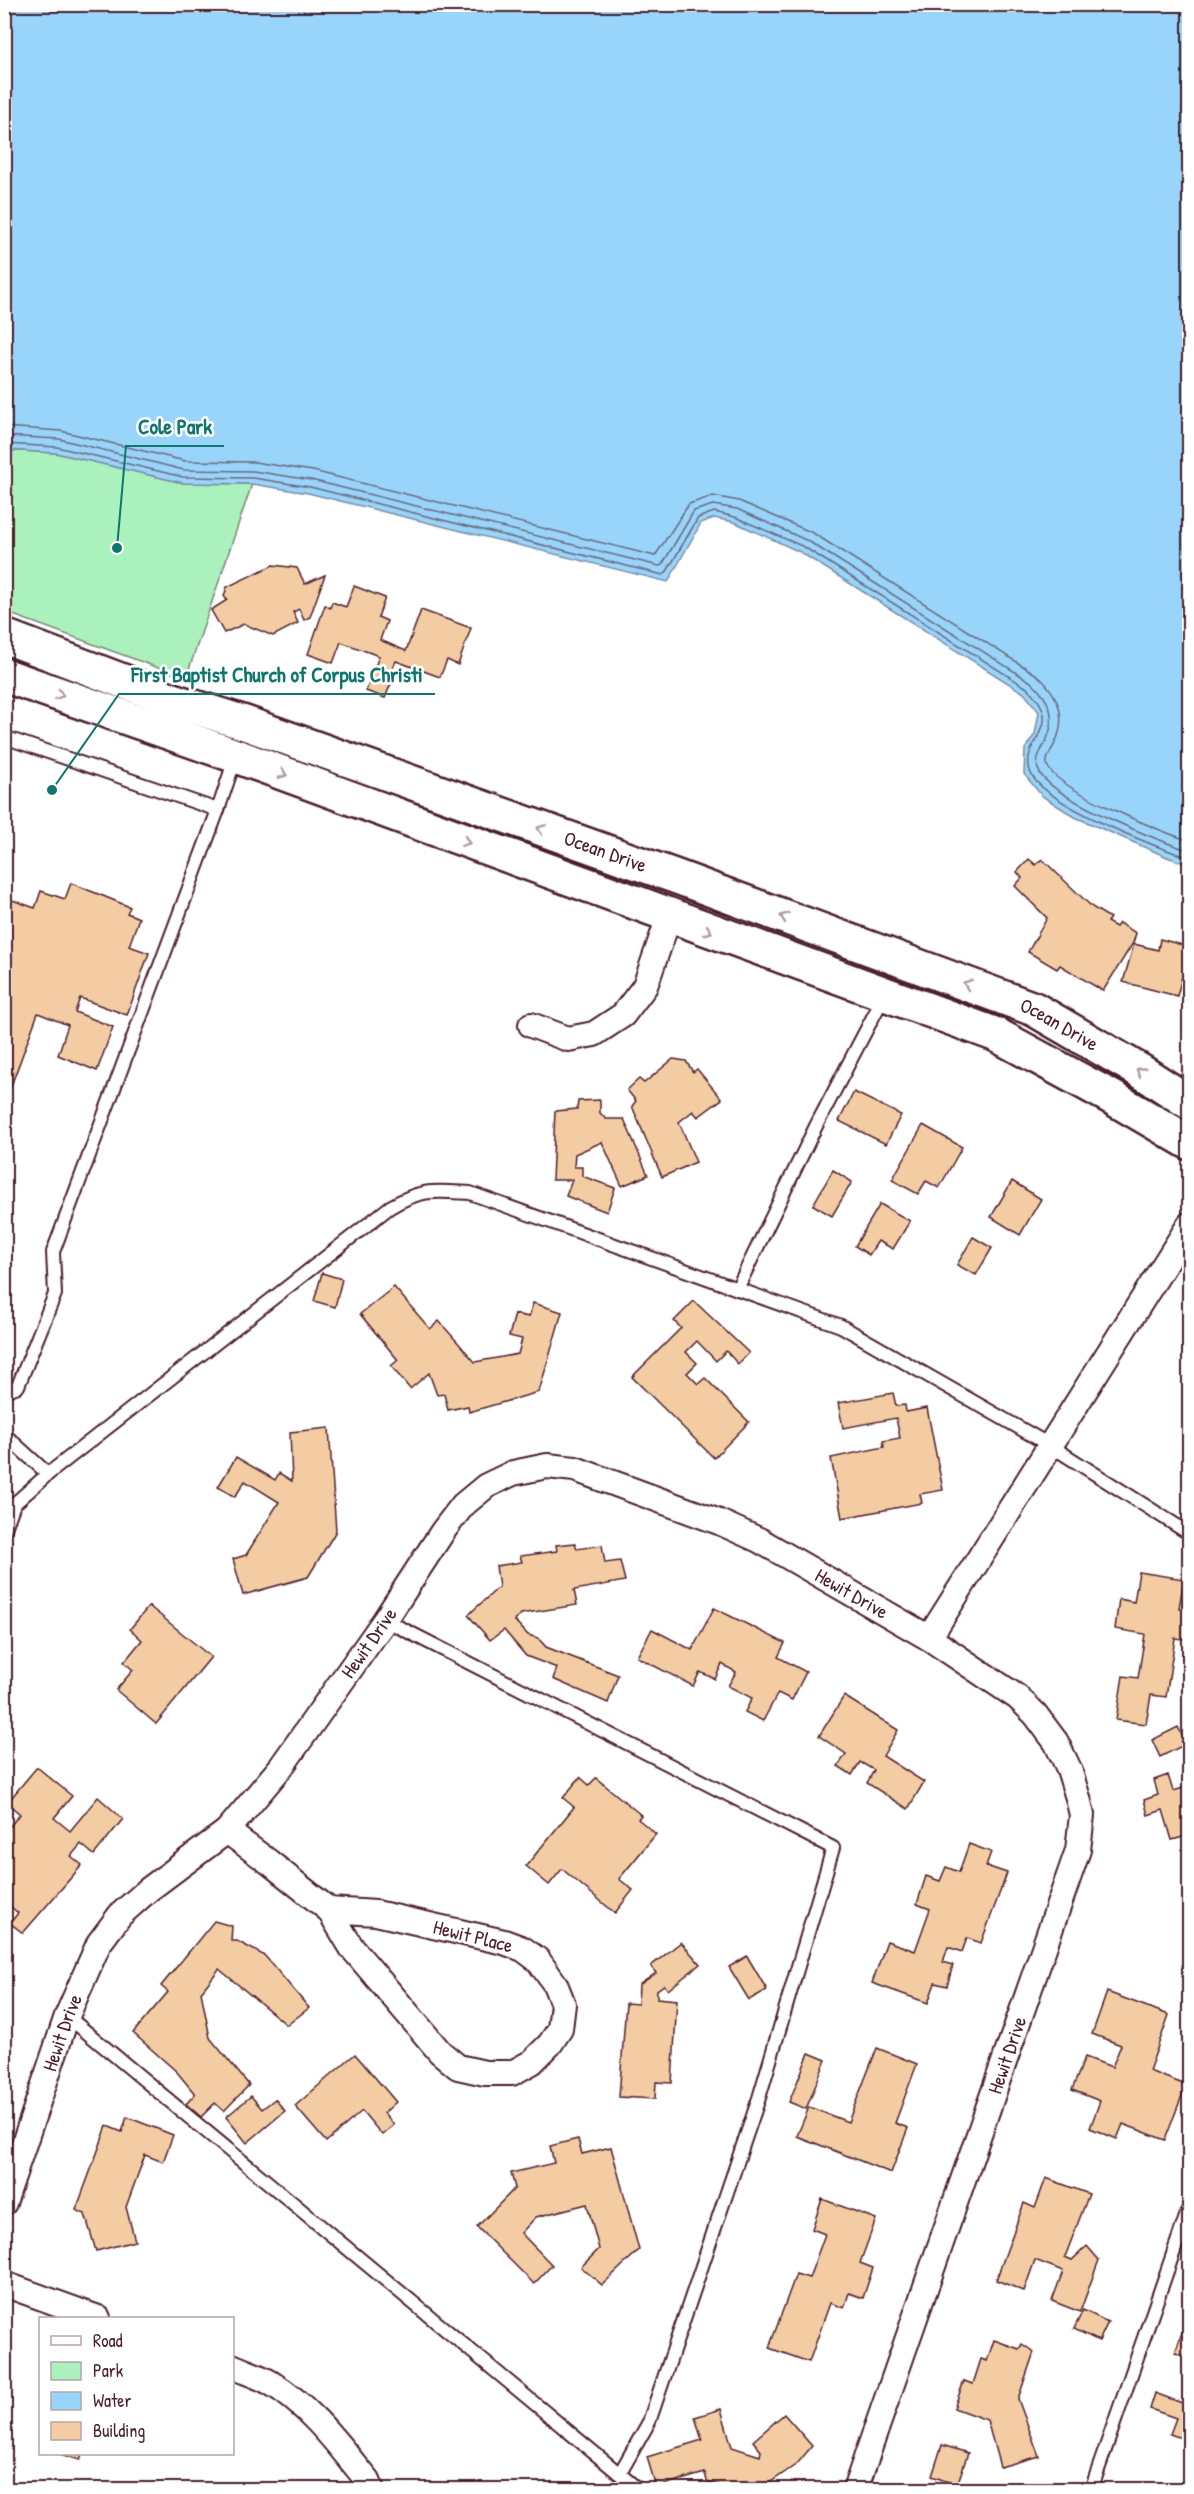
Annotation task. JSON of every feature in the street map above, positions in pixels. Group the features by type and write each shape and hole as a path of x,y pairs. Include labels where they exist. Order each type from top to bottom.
{"main road":[{"name":"Ocean Drive","path":"4,636 178,702 240,740 669,916 997,1035 1190,1143"},
{"name":"Ocean Drive","path":"4,675 240,740 676,877 1034,1009 1190,1103"}],"street":[{"path":"531,1025 568,1038 594,1034 623,1015 645,986 669,916"},
{"path":"929,1638 1190,1224"},
{"name":"Hewit Drive","path":"4,2203 67,2016 99,1943 120,1915 148,1890 227,1831 281,1767 385,1620 443,1531 464,1505 486,1486 513,1473 547,1466 575,1469 719,1522 749,1536 929,1638 1017,1697 1035,1714 1056,1742 1069,1769 1082,1815 1078,1850 855,2490"},
{"name":"Hewit Place","path":"227,1831 329,1910 352,1948 440,2052 459,2067 485,2073 512,2073 532,2062 550,2044 560,2029 563,2004 555,1984 538,1960 522,1949 504,1942 376,1913 329,1910"},
{"path":"4,2284 93,2317"},
{"path":"234,2367 270,2383 323,2426 368,2481 372,2490"}],"lane":[{"path":"4,737 218,810"},
{"path":"4,1391 18,1386 55,1294 53,1252 218,810 240,740"},
{"path":"737,1289 816,1126 884,995"},
{"path":"4,1531 14,1504 48,1474 390,1207 411,1195 434,1191 470,1193 841,1326 1052,1446 1190,1534"},
{"path":"4,1434 48,1474"},
{"path":"385,1620 833,1848 759,2098 657,2400 649,2422 620,2473"},
{"path":"67,2016 639,2490"},
{"path":"1091,2490 1190,2205"}],"green space":[{"path":"4,450 56,453 183,483 252,484 186,678 5,612"}],"water":[{"path":"4,5 1189,5 1189,865 1075,817 1042,796 1024,774 1025,749 1035,734 1039,712 1024,693 800,552 734,522 714,518 701,523 668,582 308,493 252,484 183,483 56,453 5,450"}],"building":[{"path":"273,565 297,568 305,584 325,575 310,617 304,620 299,609 293,612 298,623 273,636 244,624 224,633 211,610 227,600 224,596 227,587"},
{"path":"354,586 385,598 378,617 387,621 380,640 406,651 421,610 471,628 458,665 447,660 440,677 396,661 388,679 392,681 385,698 366,691 379,656 341,642 333,663 308,654 325,605 330,608 332,602 346,607"},
{"path":"1029,859 1036,865 1042,859 1092,907 1110,918 1107,922 1116,927 1119,923 1136,933 1133,943 1103,991 1060,965 1057,969 1028,952 1047,918 1015,886 1022,878 1017,872"},
{"path":"71,883 130,907 127,913 139,918 129,946 149,953 127,1015 80,998 75,1012 113,1027 97,1071 58,1055 68,1025 38,1013 4,1105 4,897 35,908 41,891 65,899"},
{"path":"1160,939 1190,947 1177,996 1123,982 1134,944 1158,950"},
{"path":"673,1059 686,1061 693,1072 697,1069 722,1099 698,1117 693,1111 679,1122 696,1162 662,1177 632,1106 636,1101 627,1090 639,1079 644,1083"},
{"path":"854,1092 901,1115 886,1144 839,1121"},
{"path":"600,1100 600,1113 606,1119 624,1119 648,1175 622,1186 602,1142 575,1154 574,1167 582,1167 582,1176 615,1188 607,1212 566,1196 572,1180 552,1180 555,1111 577,1109 578,1101"},
{"path":"923,1125 962,1147 939,1188 926,1181 918,1194 892,1180"},
{"path":"833,1170 852,1182 832,1216 813,1205"},
{"path":"1012,1181 1041,1199 1020,1235 991,1217"},
{"path":"880,1204 910,1221 893,1249 878,1241 869,1255 855,1246"},
{"path":"973,1237 992,1248 976,1275 957,1265"},
{"path":"322,1273 342,1279 335,1307 314,1301"},
{"path":"394,1287 430,1329 439,1321 475,1362 518,1354 522,1339 509,1336 515,1314 529,1317 533,1303 562,1312 539,1392 469,1412 468,1406 448,1410 444,1394 437,1395 429,1373 410,1389 391,1366 398,1360 360,1314"},
{"path":"694,1301 749,1353 738,1364 726,1351 716,1361 697,1341 686,1352 697,1363 687,1373 698,1384 705,1378 749,1422 714,1458 632,1377 681,1328 674,1321"},
{"path":"893,1393 896,1406 905,1405 906,1412 927,1408 943,1490 920,1494 922,1503 842,1518 831,1458 884,1447 883,1441 900,1438 896,1418 843,1428 838,1403"},
{"path":"329,1428 336,1531 308,1577 243,1595 233,1559 246,1555 279,1502 245,1481 235,1497 218,1487 236,1457 275,1480 279,1473 292,1481 290,1432"},
{"path":"575,1543 577,1549 602,1545 605,1563 620,1561 625,1581 574,1590 577,1605 521,1614 515,1621 528,1635 538,1638 546,1647 618,1675 608,1703 553,1679 557,1668 526,1656 504,1630 490,1640 468,1615 499,1587 496,1566 522,1562 520,1556 557,1551 556,1545"},
{"path":"1139,1572 1184,1579 1179,1608 1190,1610 1190,1640 1175,1638 1166,1697 1151,1695 1146,1724 1116,1720 1123,1676 1138,1678 1145,1634 1115,1629 1119,1599 1134,1602"},
{"path":"149,1606 211,1657 156,1724 116,1690 133,1670 124,1662 142,1640 130,1629"},
{"path":"714,1608 785,1643 778,1657 806,1672 792,1700 778,1693 763,1721 745,1712 752,1698 728,1686 736,1672 722,1664 715,1679 700,1672 693,1686 637,1657 652,1629 692,1650"},
{"path":"844,1696 898,1730 883,1756 924,1782 908,1809 867,1783 874,1770 860,1762 852,1775 838,1766 846,1754 819,1736"},
{"path":"1178,1727 1186,1744 1160,1757 1152,1740"},
{"path":"37,1767 72,1796 54,1818 70,1831 98,1797 123,1819 94,1855 81,1844 71,1856 82,1865 23,1933 10,1923 18,1913 4,1901 4,1833 20,1814 7,1803"},
{"path":"1168,1775 1173,1791 1190,1786 1190,1846 1187,1836 1172,1840 1163,1810 1148,1815 1144,1800 1158,1795 1154,1780"},
{"path":"580,1777 589,1785 596,1778 641,1815 638,1819 656,1834 619,1879 633,1890 615,1913 562,1869 549,1885 526,1866 574,1807 563,1798"},
{"path":"969,1844 991,1852 986,1866 1007,1873 981,1943 967,1938 962,1952 948,1947 943,1962 953,1965 947,1986 935,1983 928,2003 872,1983 887,1941 915,1951 930,1909 917,1904 926,1876 940,1881 946,1867 959,1872"},
{"path":"214,1921 232,1926 231,1941 237,1941 265,1956 309,2008 287,2025 219,1969 201,1992 210,2038 249,2085 224,2111 215,2103 201,2117 186,2104 195,2094 177,2072 133,2033 168,1992 161,1986"},
{"path":"681,1942 700,1964 668,1990 664,1985 657,1990 657,1998 677,2000 672,2083 656,2082 655,2099 619,2097 626,2003 638,2004 639,1985 656,1973 651,1966"},
{"path":"747,1956 767,1990 749,2000 729,1967"},
{"path":"1107,1992 1169,2015 1149,2071 1186,2085 1165,2140 1123,2124 1117,2139 1090,2128 1100,2101 1072,2090 1085,2057 1112,2067 1121,2045 1092,2034"},
{"path":"877,2048 917,2064 895,2123 908,2128 891,2173 797,2136 809,2107 848,2122"},
{"path":"809,2053 826,2060 806,2109 789,2102"},
{"path":"355,2054 396,2102 384,2113 394,2125 382,2135 362,2111 326,2142 295,2106"},
{"path":"251,2096 262,2109 275,2099 285,2111 247,2143 226,2117"},
{"path":"127,2117 173,2135 163,2162 145,2155 126,2207 135,2241 96,2251 85,2214 76,2210 107,2126 122,2132"},
{"path":"578,2139 582,2154 611,2147 639,2250 602,2285 581,2267 599,2249 587,2204 536,2217 521,2233 552,2265 534,2284 477,2227 515,2188 511,2173 554,2163 550,2146"},
{"path":"1046,2178 1089,2194 1065,2257 1072,2260 1087,2246 1099,2260 1080,2312 1052,2301 1063,2271 1035,2260 1024,2291 996,2280 1024,2203 1035,2208"},
{"path":"822,2199 876,2219 860,2263 873,2268 863,2298 849,2293 844,2308 830,2303 809,2362 769,2348 796,2274 809,2278 825,2234 812,2229"},
{"path":"1083,2310 1108,2322 1099,2341 1074,2329"},
{"path":"1190,2312 1190,2358 1175,2353"},
{"path":"994,2340 1019,2349 1022,2344 1034,2352 1018,2399 1039,2456 1000,2467 987,2420 954,2408 964,2381 973,2384 981,2359 987,2361"},
{"path":"1190,2381 1190,2441 1170,2434 1176,2418 1150,2409 1155,2393 1182,2403"},
{"path":"721,2409 732,2447 760,2456 761,2451 753,2441 784,2414 812,2446 797,2464 768,2484 766,2490 733,2490 707,2481 705,2473 656,2487 647,2457 702,2440 695,2417"},
{"path":"942,2445 968,2453 957,2485 932,2476"},
{"path":"63,2455 82,2455 80,2460"}],"place":[{"name":"Cole Park","path":"117,548"},
{"name":"First Baptist Church of Corpus Christi","path":"52,790"}]}
